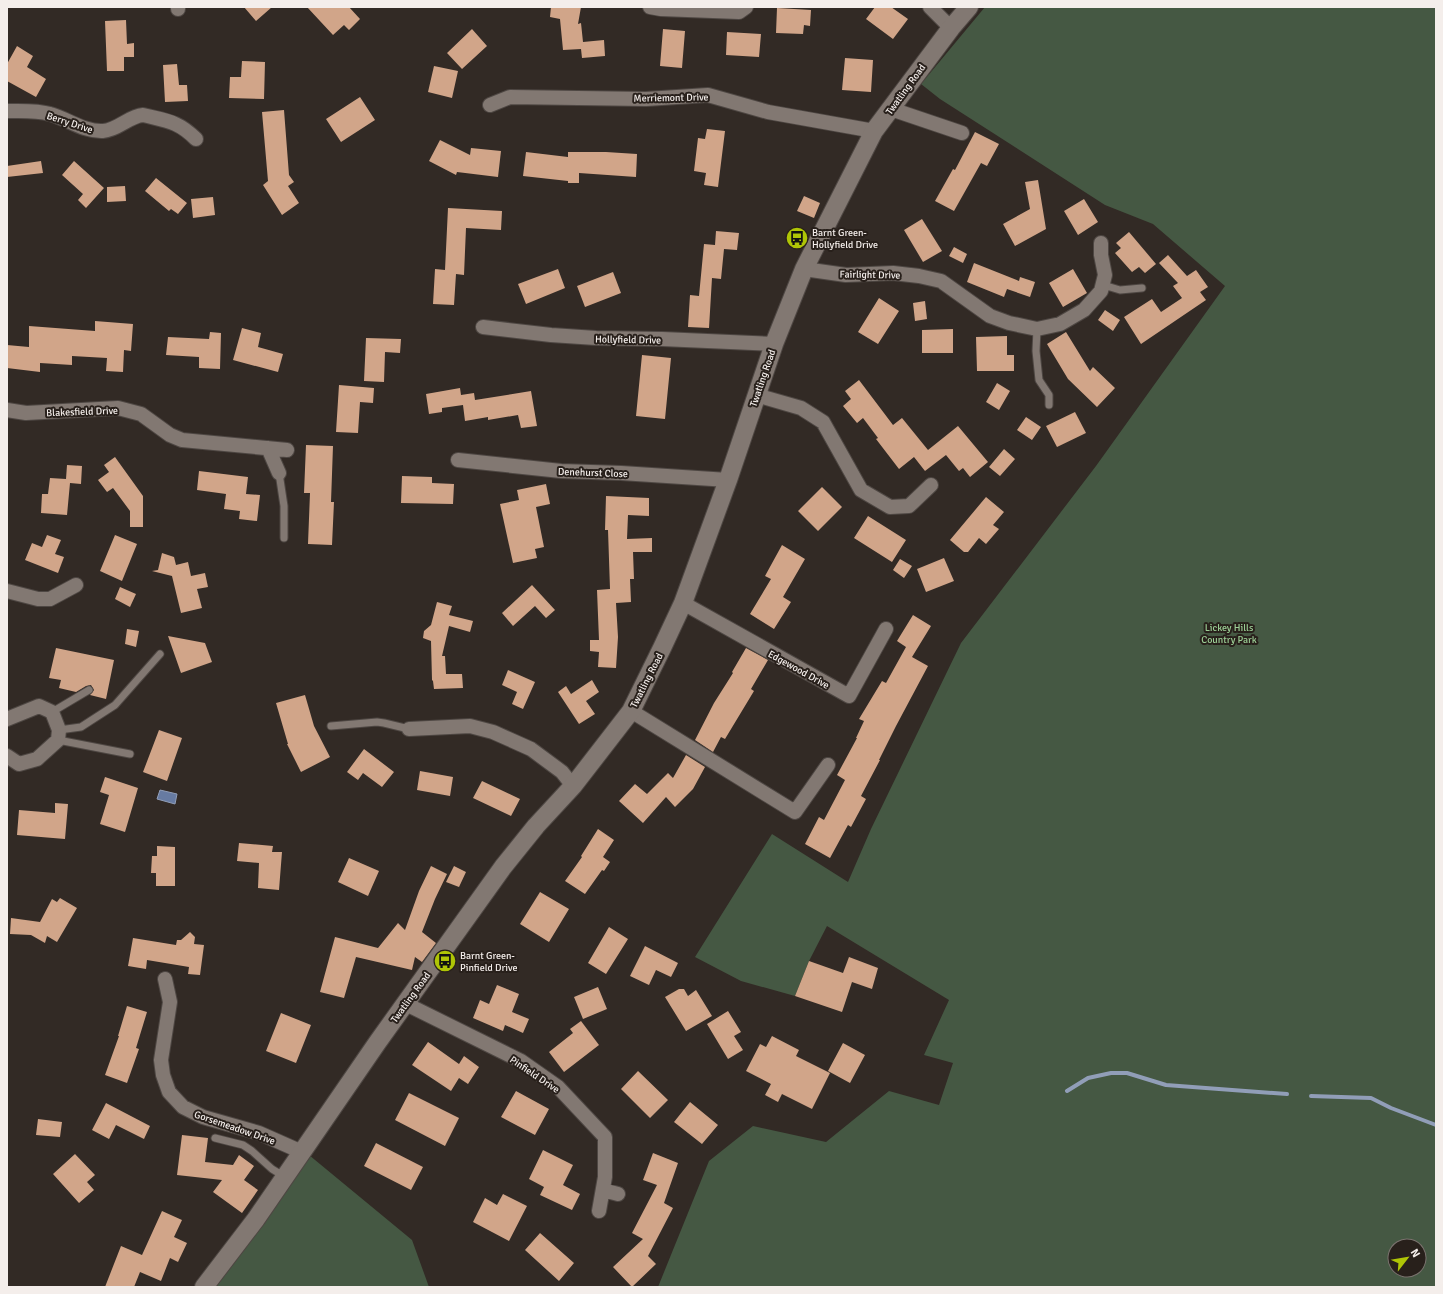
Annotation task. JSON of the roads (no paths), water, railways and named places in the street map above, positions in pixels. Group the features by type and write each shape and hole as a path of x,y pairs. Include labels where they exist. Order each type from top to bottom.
{"street":[{"path":"650,7 661,9 739,12 746,7"},
{"path":"930,7 951,28"},
{"name":"Twatling Road","path":"204,1287 256,1219 503,867 536,826 573,786 631,710 683,603 728,480 774,344 804,269 874,131 951,28 969,7"},
{"name":"Merriemont Drive","path":"490,105 510,97 646,99 708,95 768,112 874,131"},
{"path":"891,109 962,134"},
{"name":"Berry Drive","path":"7,111 34,111 50,114 90,130 103,131 109,130 143,115 178,124 185,128 196,139"},
{"path":"1101,242 1101,255 1105,275 1102,286"},
{"name":"Fairlight Drive","path":"804,269 846,275 893,273 919,276 941,282 990,316 1009,323 1036,329 1060,324 1084,310 1101,291 1102,286"},
{"name":"Hollyfield Drive","path":"483,327 551,335 596,338 662,339 774,344"},
{"path":"756,395 801,408 823,422 861,490 890,507 909,506 930,485"},
{"name":"Blakesfield Drive","path":"7,410 26,413 118,408 142,414 170,435 182,440 287,450"},
{"path":"268,448 279,473"},
{"name":"Denehurst Close","path":"458,460 561,471 621,473 728,480"},
{"path":"7,591 38,599 50,599 76,585"},
{"name":"Edgewood Drive","path":"683,603 849,696 886,629"},
{"path":"7,719 39,706 52,712 58,735 37,760 19,764 7,756"},
{"path":"631,710 795,812 828,765"},
{"path":"409,729 470,726 493,732 532,749 562,772 573,786"},
{"name":"Gorsemeadow Drive","path":"165,979 170,1002 161,1060 163,1075 169,1092 183,1107 203,1117 259,1133 302,1152"},
{"name":"Pinfield Drive","path":"406,1004 520,1062 558,1087 605,1137 605,1177 599,1210"},
{"path":"603,1190 618,1194"}],"lane":[{"path":"1102,286 1120,290 1142,288"},
{"path":"1036,329 1036,352 1039,380 1049,395 1049,405"},
{"path":"279,473 284,506 284,538"},
{"path":"58,735 81,727 116,705 132,684 160,654"},
{"path":"52,712 89,690"},
{"path":"331,726 377,722 409,729"},
{"path":"58,735 130,754"},
{"path":"215,1138 243,1145 272,1169 285,1177"}],"water":[{"path":"160,790 177,794 175,804 157,799"}],"waterway":[{"path":"1067,1091 1088,1078 1111,1073 1127,1073 1166,1085 1287,1094"},
{"path":"1311,1096 1371,1098 1391,1108 1436,1125"}],"place":[{"name":"Barnt Green- Hollyfield Drive","path":"797,238"},
{"name":"Barnt Green- Pinfield Drive","path":"445,961"}],"park label":[{"name":"Lickey Hills Country Park","path":"1229,632"}]}
